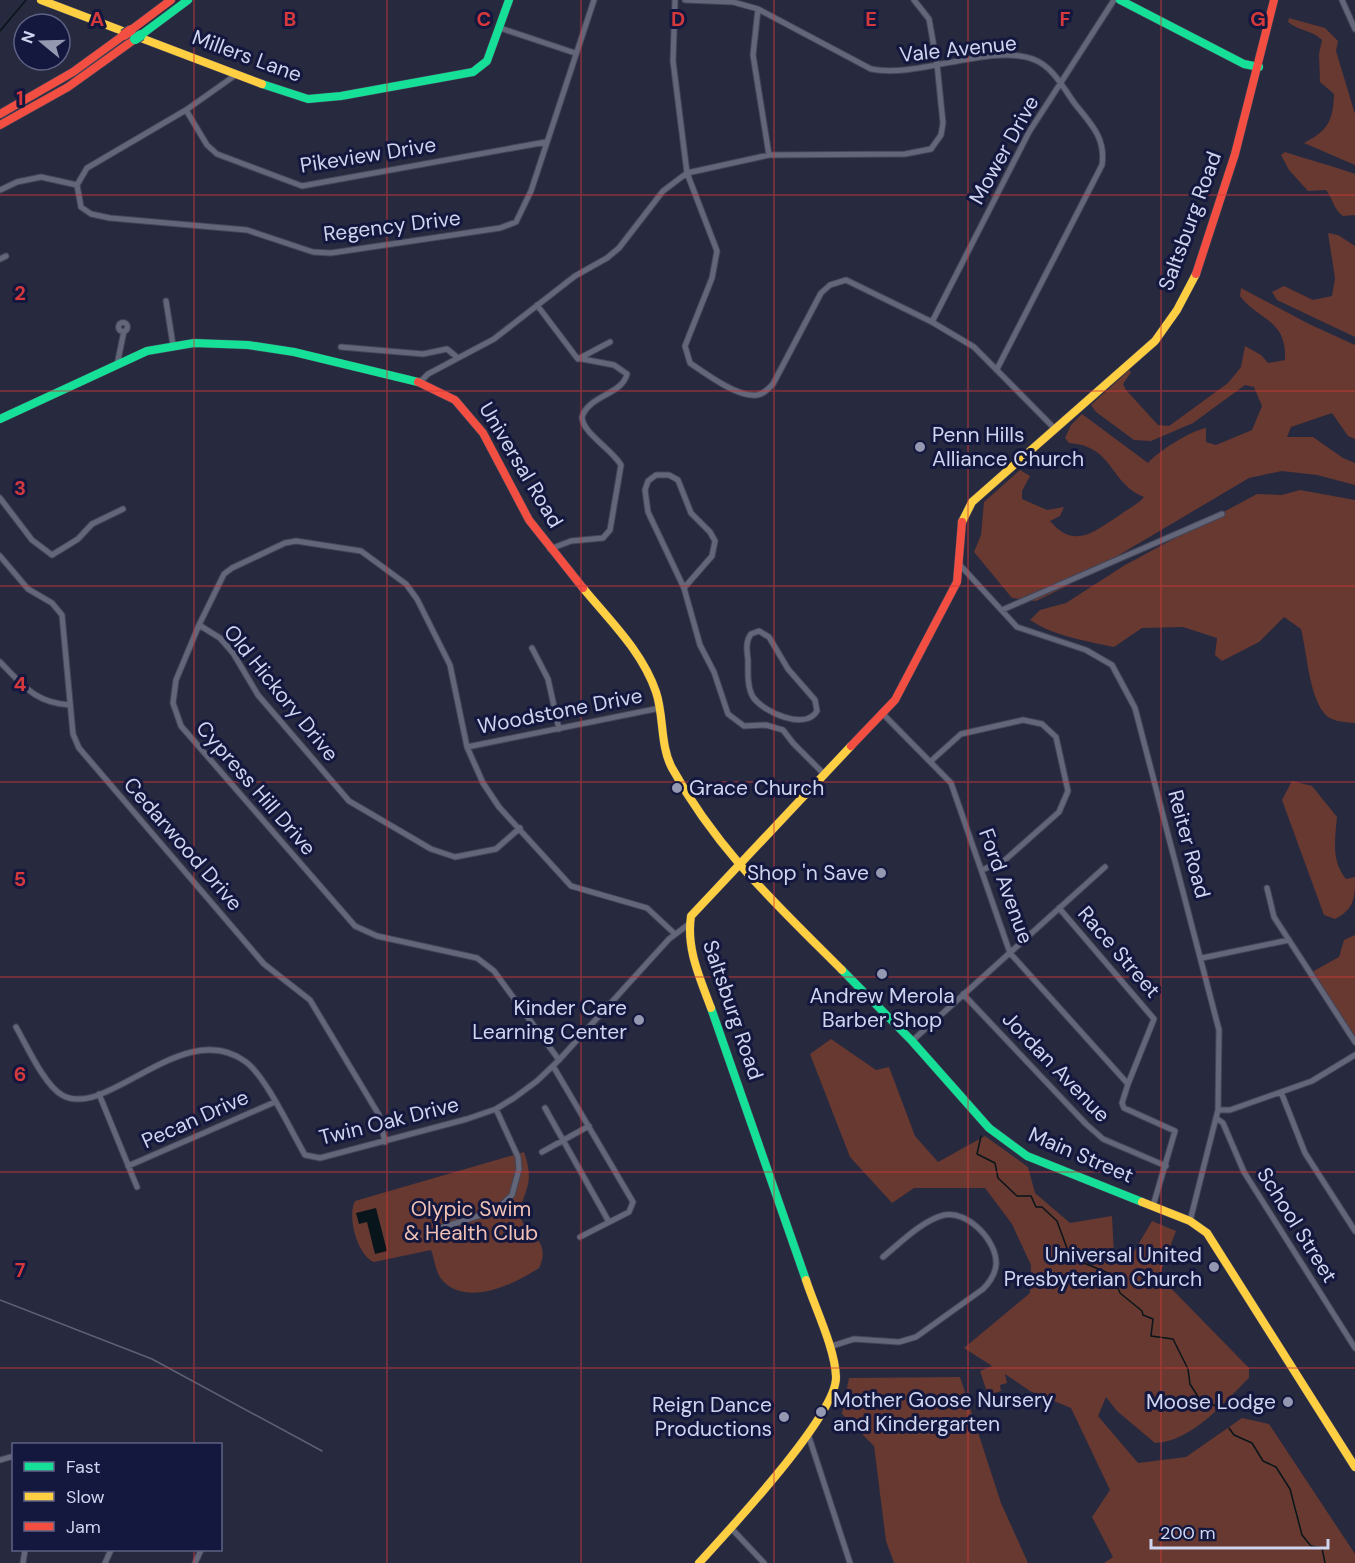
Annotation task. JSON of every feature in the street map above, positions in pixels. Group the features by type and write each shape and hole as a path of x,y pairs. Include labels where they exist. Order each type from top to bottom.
{"main road":[{"name":"Millers Lane","path":"41,0 308,99 341,96 473,72 487,61 509,0"},
{"path":"0,125 68,87 133,35 171,0"},
{"path":"0,114 73,72 188,0"},
{"path":"1120,0 1244,64 1259,67"},
{"name":"Saltsburg Road","path":"699,1563 731,1528 825,1411 835,1390 836,1368 691,951 689,924 698,907 883,714 902,688 950,600 957,582 960,564 960,530 968,508 1155,341 1183,302 1215,219 1259,67 1274,0"},
{"name":"Universal Road","path":"0,419 147,351 173,345 214,343 270,348 420,382 445,393 469,413 483,433 529,520 550,549 643,660 653,681 667,750 675,776 696,810 738,865"},
{"name":"Main Street","path":"738,865 912,1041 1003,1140 1027,1156 1190,1221 1207,1233 1355,1467"}],"street":[{"name":"Regency Drive","path":"76,185 81,207 91,214 110,218 247,230 313,252 331,253 500,228 516,222 531,190 594,0"},
{"path":"675,0 673,62 687,173 690,187 716,244 717,258 712,278 689,334 685,351 690,363 712,378 748,395 764,392 772,384 821,292 837,281 846,280 932,322 975,347 1055,429"},
{"name":"Vale Avenue","path":"685,0 733,2 758,9 871,69 893,72 937,64 1009,56 1035,60 1046,66 1100,137 1102,165 997,369"},
{"path":"420,382 494,339 575,276 619,248 663,191 687,173 769,155 905,154 931,149 941,135 944,123 929,19 914,0"},
{"name":"Mower Drive","path":"932,322 1029,132 1114,0"},
{"path":"1342,0 1355,29"},
{"path":"758,9 753,55 769,155"},
{"path":"500,28 575,53"},
{"path":"0,190 17,182 41,177 76,185 87,168 186,110 237,74"},
{"name":"Pikeview Drive","path":"186,110 207,145 217,154 297,185 546,142"},
{"path":"166,302 173,345"},
{"path":"537,305 578,359 614,365 627,374 622,384 594,400 582,417 584,429 611,450 621,465 607,534 603,538 571,541 550,549"},
{"path":"117,365 124,331"},
{"path":"578,359 610,342"},
{"path":"341,346 423,354 447,349 458,358"},
{"path":"684,588 692,576 712,556 715,541 710,532 690,513 678,480 669,475 660,474 648,481 645,494 653,524 684,588 700,645 714,672 728,714 744,726 766,725 785,732 825,775"},
{"path":"0,498 32,540 52,555 78,539 92,524 123,509"},
{"path":"1002,610 1222,514"},
{"name":"Cypress Hill Drive","path":"559,1060 494,971 477,958 377,936 355,926 191,739 175,712 173,691 199,625 224,574 274,546 296,541 361,551 406,584 417,599 450,665 467,747 483,783 499,807 571,886 646,908 675,934"},
{"name":"Cedarwood Drive","path":"0,556 28,589 52,603 62,615 73,734 78,748 264,964 310,1000 379,1115 385,1142"},
{"name":"Reiter Road","path":"960,564 1017,627 1101,657 1120,677 1135,708 1219,1030 1218,1110 1190,1221"},
{"path":"678,575 692,576"},
{"name":"Old Hickory Drive","path":"199,625 215,633 227,645 258,695 348,801 431,849 455,857 496,849 520,828"},
{"path":"755,632 767,634 788,669 817,703 817,711 813,717 793,719 762,707 751,693 747,645 749,637 755,632"},
{"path":"532,648 548,679 559,729"},
{"path":"0,662 36,697 55,704 70,705"},
{"name":"Woodstone Drive","path":"467,747 660,708"},
{"name":"Ford Avenue","path":"883,714 931,760 951,783 1011,953 1128,1084"},
{"path":"785,732 793,719"},
{"path":"931,760 961,734 1023,720 1042,724 1056,737 1068,791 1059,812 1005,860 982,870"},
{"path":"912,1041 1105,867"},
{"path":"1267,888 1274,917 1355,1042"},
{"name":"Race Street","path":"1059,908 1154,1019 1128,1084"},
{"name":"Twin Oak Drive","path":"16,1027 48,1079 61,1095 81,1099 99,1094 183,1054 212,1049 224,1050 248,1063 305,1155 320,1158 385,1142 496,1109 537,1082 675,934 689,924"},
{"path":"1202,958 1289,940"},
{"name":"Jordan Avenue","path":"963,994 1050,1088 1095,1132 1116,1145 1166,1166"},
{"path":"1218,1110 1230,1110 1312,1081 1355,1055"},
{"path":"553,1066 633,1202 629,1212 580,1238"},
{"path":"1128,1084 1122,1103 1124,1108 1175,1131 1153,1206"},
{"path":"1281,1092 1305,1154 1355,1232"},
{"path":"99,1094 137,1187"},
{"name":"Pecan Drive","path":"128,1166 274,1102"},
{"path":"545,1108 609,1222"},
{"path":"441,1228 496,1210 512,1195 519,1168 518,1157 496,1109"},
{"name":"School Street","path":"1216,1118 1223,1123 1244,1172 1355,1348"},
{"path":"542,1152 589,1125"},
{"path":"830,1347 854,1339 899,1342 916,1337 983,1289 992,1280 996,1265 992,1248 977,1227 968,1219 947,1214 935,1218 883,1257"},
{"path":"807,1434 850,1563"},
{"path":"731,1528 764,1563"}],"green space":[{"path":"1289,18 1325,28 1338,41 1336,51 1355,114 1355,165 1304,143 1319,134 1328,123 1331,118 1334,94 1320,82 1319,54 1322,40 1292,25 1288,22"},
{"path":"1285,152 1355,174 1355,215 1340,214 1326,190 1308,191 1289,170 1281,155"},
{"path":"1328,233 1338,235 1355,246 1355,337 1277,300 1272,292 1284,286 1313,300 1332,296 1335,278"},
{"path":"1241,288 1355,345 1355,439 1348,436 1332,413 1291,427 1287,437 1313,437 1343,458 1355,463 1355,485 1317,475 1282,471 1249,478 1065,587 1036,601 1012,598 974,552 981,535 984,502 1020,470 1030,476 1022,491 1022,499 1047,510 1064,507 1060,516 1050,521 1059,530 1075,536 1091,533 1144,497 1124,483 1095,451 1069,443 1065,438 1071,425 1082,414 1148,463 1175,442 1206,428 1206,442 1216,445 1252,430 1262,406 1254,387 1245,385 1193,423 1151,441 1134,440 1096,412 1091,405 1129,370 1131,372 1123,384 1126,390 1158,425 1169,426 1228,383 1241,367 1245,346 1261,355 1268,363 1285,360 1284,347 1277,328 1247,304 1240,296"},
{"path":"1300,490 1355,500 1355,723 1334,720 1324,713 1315,695 1301,629 1284,617 1259,642 1222,661 1215,655 1217,638 1183,627 1142,628 1114,647 1060,634 1030,620 1040,610 1066,603 1125,565 1257,494 1282,495"},
{"path":"1292,781 1312,786 1337,817 1335,849 1338,865 1346,879 1355,877 1355,884 1350,907 1335,919 1324,915 1282,800"},
{"path":"1355,935 1355,1040 1310,973 1339,957 1344,940"},
{"path":"831,1039 876,1070 889,1067 915,1136 938,1162 985,1136 1028,1167 1035,1193 1070,1223 1112,1216 1114,1255 1132,1255 1152,1221 1176,1231 1159,1276 1249,1368 1249,1378 1195,1428 1169,1441 1155,1443 1117,1411 1106,1397 1098,1416 1138,1463 1186,1457 1242,1418 1269,1424 1355,1554 1355,1563 1104,1563 1113,1557 1092,1517 1110,1490 1071,1408 1030,1391 1005,1374 1007,1383 1000,1385 1001,1391 988,1395 980,1371 992,1366 964,1348 1030,1293 1031,1265 1012,1224 985,1188 914,1188 892,1203 850,1157 810,1054"},
{"name":"Olypic Swim & Health Club","path":"524,1152 529,1179 520,1215 527,1228 540,1243 542,1250 539,1268 529,1274 491,1290 478,1293 465,1292 453,1289 443,1281 431,1250 374,1262 368,1258 358,1244 352,1216 355,1201"},
{"path":"960,1377 1001,1503 1028,1563 894,1563 886,1541 874,1446 842,1414 849,1378"}],"shaded area":[{"path":"376,1208 387,1251 375,1254 367,1222 359,1224 356,1213"}],"waterway":[{"path":"0,31 26,0"},
{"path":"981,1136 977,1154 995,1163 998,1178 1017,1196 1031,1196 1036,1207 1042,1207 1057,1221 1068,1251 1084,1263 1113,1275 1120,1293 1142,1311 1143,1315 1153,1319 1151,1336 1173,1339 1188,1369 1190,1384 1202,1403 1214,1405 1219,1409"},
{"path":"1229,1428 1234,1435 1252,1443 1263,1461 1276,1467 1290,1489 1302,1535 1311,1546 1322,1548 1325,1563"}],"railway":[{"path":"0,1300 152,1359 322,1451"}],"traffic: fast":[{"path":"141,35 188,0"},
{"path":"262,84 308,99 341,96 473,72 487,61 509,0"},
{"path":"1120,0 1244,64 1259,67"},
{"path":"135,39 141,35"},
{"path":"0,419 147,351 194,343 248,345 294,352 418,382"},
{"path":"842,970 912,1041 989,1128 1027,1156 1142,1202"},
{"path":"711,1008 806,1280"}],"traffic: slow":[{"path":"41,0 262,84"},
{"path":"962,522 972,502 1155,341 1177,310 1196,274"},
{"path":"583,588 634,650 650,677 658,701 668,759 708,825 749,875 842,970"},
{"path":"711,1008 692,952 691,916 851,746"},
{"path":"1142,1202 1190,1221 1207,1233 1355,1467"},
{"path":"699,1563 779,1472 819,1418 832,1395 836,1377 835,1366 806,1280"}],"traffic: jam":[{"path":"131,30 171,0"},
{"path":"1196,274 1235,154 1274,0"},
{"path":"124,35 131,30"},
{"path":"0,114 73,72 124,35"},
{"path":"0,125 68,87 135,39"},
{"path":"418,382 455,400 483,433 529,520 583,588"},
{"path":"851,746 895,700 957,582 962,522"}],"place":[{"name":"Penn Hills Alliance Church","path":"920,447"},
{"name":"Grace Church","path":"677,788"},
{"name":"Shop 'n Save","path":"881,873"},
{"name":"Andrew Merola Barber Shop","path":"882,974"},
{"name":"Kinder Care Learning Center","path":"639,1020"},
{"name":"Universal United Presbyterian Church","path":"1214,1267"},
{"name":"Moose Lodge","path":"1288,1402"},
{"name":"Mother Goose Nursery and Kindergarten","path":"821,1412"},
{"name":"Reign Dance Productions","path":"784,1417"}]}
